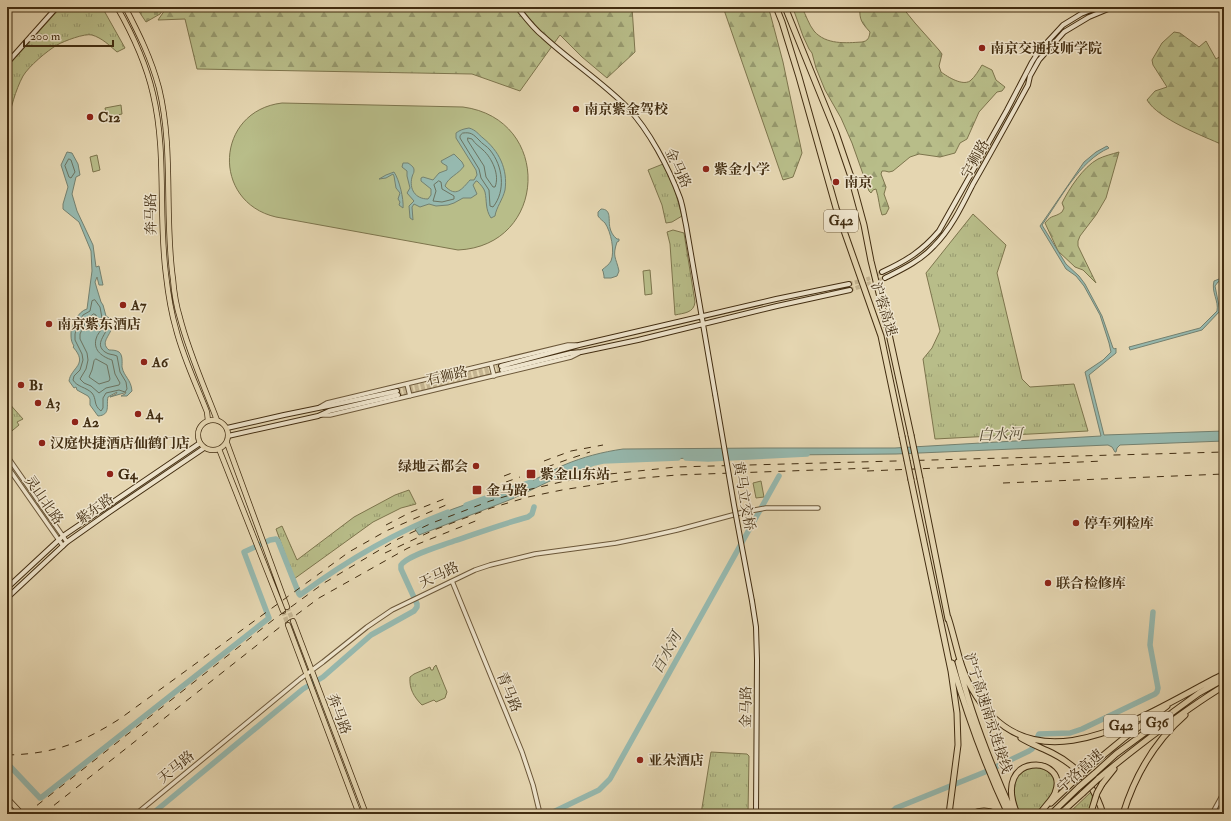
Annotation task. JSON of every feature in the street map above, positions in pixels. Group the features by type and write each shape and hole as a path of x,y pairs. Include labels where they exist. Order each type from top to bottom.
{"highway":[{"name":"沪蓉高速","path":"776,7 799,77 836,208 881,336 941,625"},
{"name":"沪蓉高速","path":"785,7 836,133 851,177 864,225 911,435 948,617"},
{"name":"G42","path":"948,617 965,674 971,687 993,717 1010,731 1029,740 1070,742 1108,732 1138,719 1224,674"},
{"name":"沪宁高速南京连接线","path":"948,617 963,683 984,746 989,766"},
{"name":"G42","path":"941,625 951,671 957,713 958,745 949,812"},
{"name":"沪宁高速南京连接线","path":"941,625 963,698 989,766 1013,814"},
{"name":"宁洛高速","path":"1050,814 1116,754 1199,693 1224,679"},
{"name":"G42","path":"1092,812 1097,793 1102,784 1110,773 1134,750 1178,716 1224,686"},
{"path":"1040,812 1089,767 1140,726 1196,688"},
{"path":"1123,814 1137,776 1152,751 1180,719 1204,698"},
{"path":"1029,740 1037,746 1063,759 1078,771 1094,791 1103,814"},
{"name":"宁洛高速","path":"1060,814 1098,779 1134,750"},
{"path":"1018,814 1014,805 1012,793 1014,779 1020,770 1033,764 1049,768 1055,775 1057,781 1055,793 1040,812"},
{"name":"沪宁高速南京连接线","path":"992,772 1008,814"},
{"path":"972,814 985,811 996,814"}],"main road":[{"path":"7,63 57,7"},
{"name":"奔马路","path":"117,7 133,35 140,51 153,94 158,129 164,256 169,297 175,329 208,421"},
{"name":"奔马路","path":"125,7 147,50 159,89 166,134 170,257 176,298 182,326 217,420"},
{"name":"金马路","path":"517,7 542,36 626,107 639,120 672,179 680,200 686,225 716,394"},
{"name":"宁狮路","path":"882,272 915,255 930,242 939,231 1039,51 1063,25 1081,14 1098,7"},
{"name":"宁狮路","path":"885,278 906,268 919,259 943,236 964,203 1028,85 1030,76 1041,57 1064,32 1089,17 1113,7"},
{"path":"702,317 776,299 849,284"},
{"path":"703,323 850,290"},
{"name":"石狮路","path":"702,317 579,345 502,368 638,340 703,323"},
{"name":"石狮路","path":"227,428 318,408 398,393 329,411 318,416 228,436"},
{"name":"黄马立交桥","path":"716,394 734,505 752,601"},
{"path":"217,420 227,428 228,436 223,447 214,451 204,448 200,444 198,438 200,428 203,424 208,421 217,420"},
{"path":"226,443 288,607"},
{"name":"紫东路","path":"7,588 63,536 200,444"},
{"name":"紫东路","path":"7,598 68,542 204,448"},
{"path":"219,449 283,611"},
{"name":"金马路","path":"752,601 756,627 758,660 756,814"},
{"name":"奔马路","path":"293,621 366,814"},
{"name":"奔马路","path":"288,625 359,814"},
{"path":"7,798 22,814"}],"street":[{"name":"石狮路","path":"318,408 327,403 568,345 579,345"},
{"name":"石狮路","path":"318,416 330,415 494,376 571,357 581,352"},
{"path":"491,364 494,376"},
{"path":"407,384 410,396"},
{"name":"灵山北路","path":"7,456 68,542"},
{"name":"灵山北路","path":"7,466 63,546"},
{"name":"天马路","path":"136,814 306,674 367,627 392,610 475,570 521,557 639,539 758,509 818,508"},
{"name":"青马路","path":"452,581 522,752 540,813"},
{"path":"1212,814 1224,792"}],"green space":[{"path":"61,7 102,7 125,48 117,52 108,44 92,35 80,36 60,43 34,63 23,76 15,94 7,125 7,67"},
{"path":"136,7 165,7 160,14 146,22"},
{"path":"167,7 632,7 635,52 607,78 582,57 560,35 520,91 472,74 197,69 185,19 158,20"},
{"path":"723,7 767,7 770,13 783,62 802,153 793,177 783,180"},
{"path":"860,7 902,7 942,54 939,66 941,72 959,82 967,82 974,78 982,65 992,70 996,80 1005,87 1002,91 997,92 979,112 967,139 960,143 955,153 940,157 919,154 910,157 893,171 882,171 881,174 886,187 884,194 889,208 886,214 882,215 876,189 871,193 869,191 852,143 841,118 825,90 812,53 803,36 794,11 802,8 812,29 824,39 843,43 864,42 869,38 870,32 862,21"},
{"path":"1174,32 1180,33 1199,47 1206,41 1216,59 1224,54 1224,145 1193,132 1171,120 1161,114 1147,100 1155,91 1167,87 1153,65 1152,60 1162,43"},
{"path":"282,103 463,107 492,116 513,134 525,156 528,182 523,206 509,228 488,243 458,250 276,217 255,208 240,194 232,176 230,157 234,139 244,122 260,110"},
{"path":"121,105 122,114 107,117 105,108"},
{"path":"1119,152 1106,198 1078,241 1078,246 1096,283 1083,270 1075,267 1058,251 1045,223 1049,218 1062,212 1064,208 1062,203 1065,197 1087,167 1098,159"},
{"path":"97,155 100,170 93,172 90,157"},
{"path":"663,164 672,180 682,216 672,222 666,223 662,205 648,170"},
{"path":"973,214 1006,245 997,273 1022,379 1030,387 1074,384 1088,431 935,439 923,359 932,348 940,331 926,273"},
{"path":"673,230 684,233 695,302 691,310 675,315 670,244 667,232"},
{"path":"650,270 652,294 645,295 643,271"},
{"path":"7,401 23,419 17,422 19,425 7,435"},
{"path":"761,481 764,497 756,498 753,483"},
{"path":"409,490 416,504 401,508 373,522 294,579 276,529 282,526 297,560 354,517 395,495"},
{"path":"436,665 447,692 445,698 436,702 434,700 422,705 417,699 410,685 410,677 430,667 431,670 433,670"},
{"path":"711,752 747,754 749,756 748,814 701,814"},
{"path":"1034,767 1051,774 1054,778 1055,787 1052,796 1033,814 1020,814 1015,799 1014,785 1020,774"},
{"path":"1092,791 1093,793 1089,814 1068,814"}],"water":[{"path":"469,128 477,132 489,143 498,155 504,168 506,182 505,190 495,216 491,218 489,215 486,195 481,185 476,181 473,185 477,194 471,198 463,198 448,205 436,206 429,204 420,207 414,204 412,207 413,220 410,218 409,206 414,201 407,193 410,188 407,171 402,167 403,163 408,163 414,169 411,186 416,195 423,199 428,199 431,195 431,189 421,181 421,178 423,177 433,180 439,173 447,170 447,166 441,161 454,154 464,166 446,183 445,186 449,190 456,192 459,191 470,180 474,180 477,175 476,170 456,138 456,133"},
{"name":"白水河","path":"1107,146 1109,148 1098,154 1079,171 1042,225 1066,264 1085,284 1102,316 1113,348 1116,348 1116,353 1089,375 1104,435 1224,431 1224,441 1120,445 1116,452 1108,445 896,454 782,455 605,461 585,465 512,499 419,535 415,529 448,511 514,489 571,462 593,455 623,449 895,448 1101,436 1085,372 1103,360 1111,352 1109,343 1100,315 1084,286 1076,276 1066,269 1040,226 1084,162 1096,152"},
{"path":"67,152 72,153 78,164 80,175 76,177 72,194 77,211 93,245 96,267 99,266 103,285 99,285 97,277 95,282 106,316 109,318 112,325 105,344 109,350 114,350 120,353 122,357 122,367 132,391 127,396 121,396 126,392 110,397 117,392 108,397 105,414 98,416 90,405 90,399 88,396 77,390 76,387 74,388 69,381 70,376 78,366 79,362 78,353 73,347 74,346 71,340 71,332 75,320 84,310 87,309 92,271 91,251 79,222 63,209 68,187 61,165"},
{"path":"394,172 401,189 403,208 399,205 400,202 398,199 400,193 396,188 393,174 386,178 379,179"},
{"path":"601,209 607,211 611,231 617,239 619,239 617,242 615,257 619,271 617,276 611,278 604,278 602,270 611,261 613,252 609,231 605,223 598,216 598,212"},
{"path":"1224,277 1224,279 1218,282 1215,286 1220,311 1202,330 1130,350 1129,347 1200,328 1217,311 1213,285 1214,281"}],"waterway":[{"path":"686,458 708,459 807,454"},
{"path":"555,476 603,461 678,458"},
{"name":"百水河","path":"549,814 599,790 610,779 779,476"},
{"path":"466,505 531,482"},
{"path":"152,814 303,689 323,677 371,635 414,611 417,604 401,569 401,565 405,561 417,554 433,548 528,517 532,514 534,507"},
{"path":"7,763 40,798 42,797 269,618 244,552 270,540 276,539 300,595 335,570 371,548 428,520 448,512"},
{"path":"890,814 896,808 985,772 1029,751 1032,749 1039,734 1070,733 1082,729 1155,694 1158,688 1150,645 1153,612"},
{"path":"1219,814 1222,806"},
{"path":"67,814 71,812 76,814"}],"tunnel":[{"path":"849,284 868,279 882,272"},
{"path":"850,290 885,278"},
{"path":"397,391 501,366"},
{"path":"398,395 502,370"},
{"path":"287,607 293,621"},
{"path":"283,611 288,625"}],"railway":[{"path":"544,461 571,451 603,445"},
{"path":"547,467 590,452"},
{"path":"26,814 273,620 324,583 398,539 432,523 490,501 561,482 600,475 676,467 1224,452"},
{"path":"867,471 1104,461"},
{"path":"385,553 434,530 491,508 528,497 562,490 631,479 677,475 872,468"},
{"path":"504,476 517,471"},
{"path":"1003,483 1224,474"},
{"path":"506,482 520,477"},
{"path":"386,525 411,512 444,499"},
{"path":"7,755 39,752 67,746 107,727 349,552 386,531 446,505"},
{"path":"43,814 319,598 408,548 478,520"}],"place":[{"name":"南京交通技师学院","path":"982,48"},
{"name":"南京紫金驾校","path":"576,109"},
{"name":"C12","path":"90,117"},
{"name":"紫金小学","path":"706,169"},
{"name":"南京","path":"836,182"},
{"name":"A7","path":"123,305"},
{"name":"南京紫东酒店","path":"49,324"},
{"name":"A6","path":"144,362"},
{"name":"B1","path":"21,385"},
{"name":"A3","path":"38,403"},
{"name":"A4","path":"138,414"},
{"name":"A2","path":"75,422"},
{"name":"汉庭快捷酒店仙鹤门店","path":"42,443"},
{"name":"绿地云都会","path":"476,466"},
{"name":"G4","path":"110,474"},
{"name":"紫金山东站","path":"531,474"},
{"name":"金马路","path":"477,490"},
{"name":"停车列检库","path":"1076,523"},
{"name":"联合检修库","path":"1048,583"},
{"name":"亚朵酒店","path":"640,760"}]}
